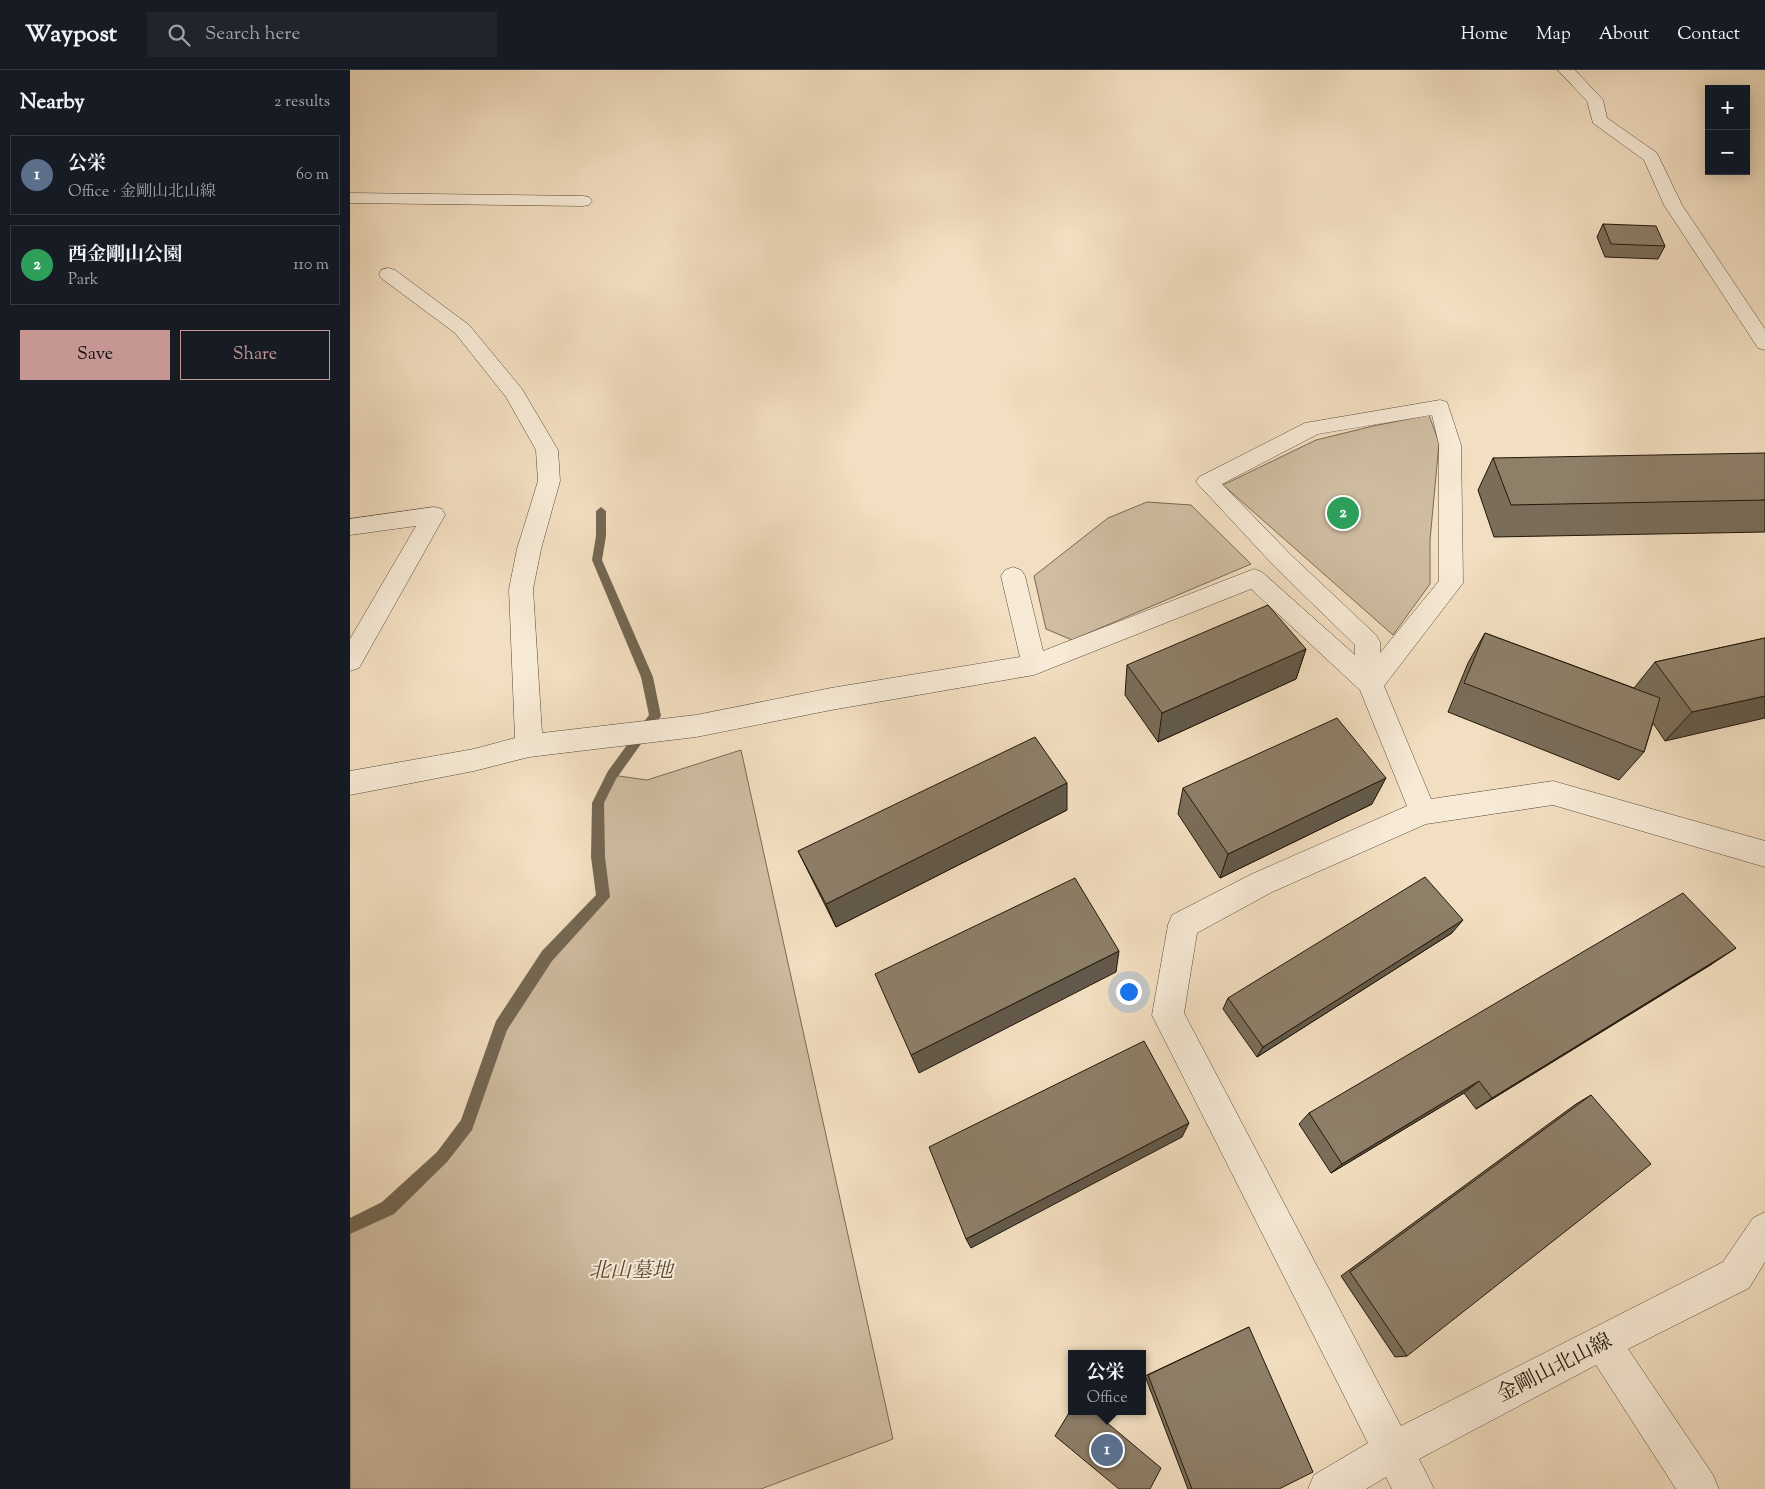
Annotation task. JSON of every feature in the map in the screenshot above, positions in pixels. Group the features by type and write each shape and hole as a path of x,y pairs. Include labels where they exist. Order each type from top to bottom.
{"street":[{"path":"1566,70 1595,100 1599,120 1651,157 1673,205 1765,344"},
{"path":"350,198 448,201 583,201"},
{"path":"388,274 462,330 515,394 546,450 549,481 529,549 521,589 529,746"},
{"path":"1370,684 1451,583 1450,444 1440,407 1313,428 1207,482 1283,561 1367,642 1370,684 1423,812"},
{"path":"350,527 434,515 350,662"},
{"path":"1013,576 1034,666"},
{"path":"350,783 474,760 529,746 696,726 831,699 1034,666 1254,578 1370,684"},
{"path":"1414,1489 1168,1015 1183,925 1262,883 1423,812 1553,793 1765,854"},
{"name":"金剛山北山線","path":"1328,1489 1393,1451 1602,1342 1736,1276 1765,1230"},
{"path":"1602,1342 1700,1489"}],"green space":[{"path":"1429,415 1439,443 1430,540 1430,584 1393,635 1223,485 1316,440"},
{"path":"1147,502 1191,505 1251,564 1072,640 1046,629 1034,576 1108,518"},
{"name":"北山墓地","path":"741,750 893,1439 761,1489 350,1489 350,1226 388,1208 442,1157 467,1125 501,1026 547,956 603,897 598,857 598,803 612,775 647,780"}],"building":[{"path":"1603,224 1656,226 1665,246 1611,244"},
{"path":"1765,453 1765,500 1511,505 1493,458"},
{"path":"1268,605 1306,649 1162,713 1127,665"},
{"path":"1485,633 1660,698 1644,752 1464,683"},
{"path":"1765,638 1765,696 1692,712 1655,662"},
{"path":"1337,718 1386,778 1228,854 1183,788"},
{"path":"1035,737 1067,783 826,904 798,851"},
{"path":"1425,877 1463,920 1263,1047 1228,998"},
{"path":"1075,878 1119,951 911,1055 875,974"},
{"path":"1683,893 1736,948 1492,1098 1479,1081 1342,1164 1309,1113"},
{"path":"1144,1041 1189,1123 966,1239 929,1147"},
{"path":"1591,1095 1651,1164 1407,1356 1350,1272"},
{"path":"1249,1327 1313,1472 1279,1489 1192,1489 1148,1375"},
{"path":"1068,1415 1098,1415 1161,1468 1150,1489 1119,1489 1055,1436"}],"waterway":[{"path":"350,1226 388,1208 442,1157 467,1125 501,1026 547,956 603,897 598,857 598,803 612,775 655,716 647,677 597,560 601,536 601,511"}],"place":[{"name":"西金剛山公園","path":"1343,513"},
{"name":"公栄","path":"1107,1450"}]}
